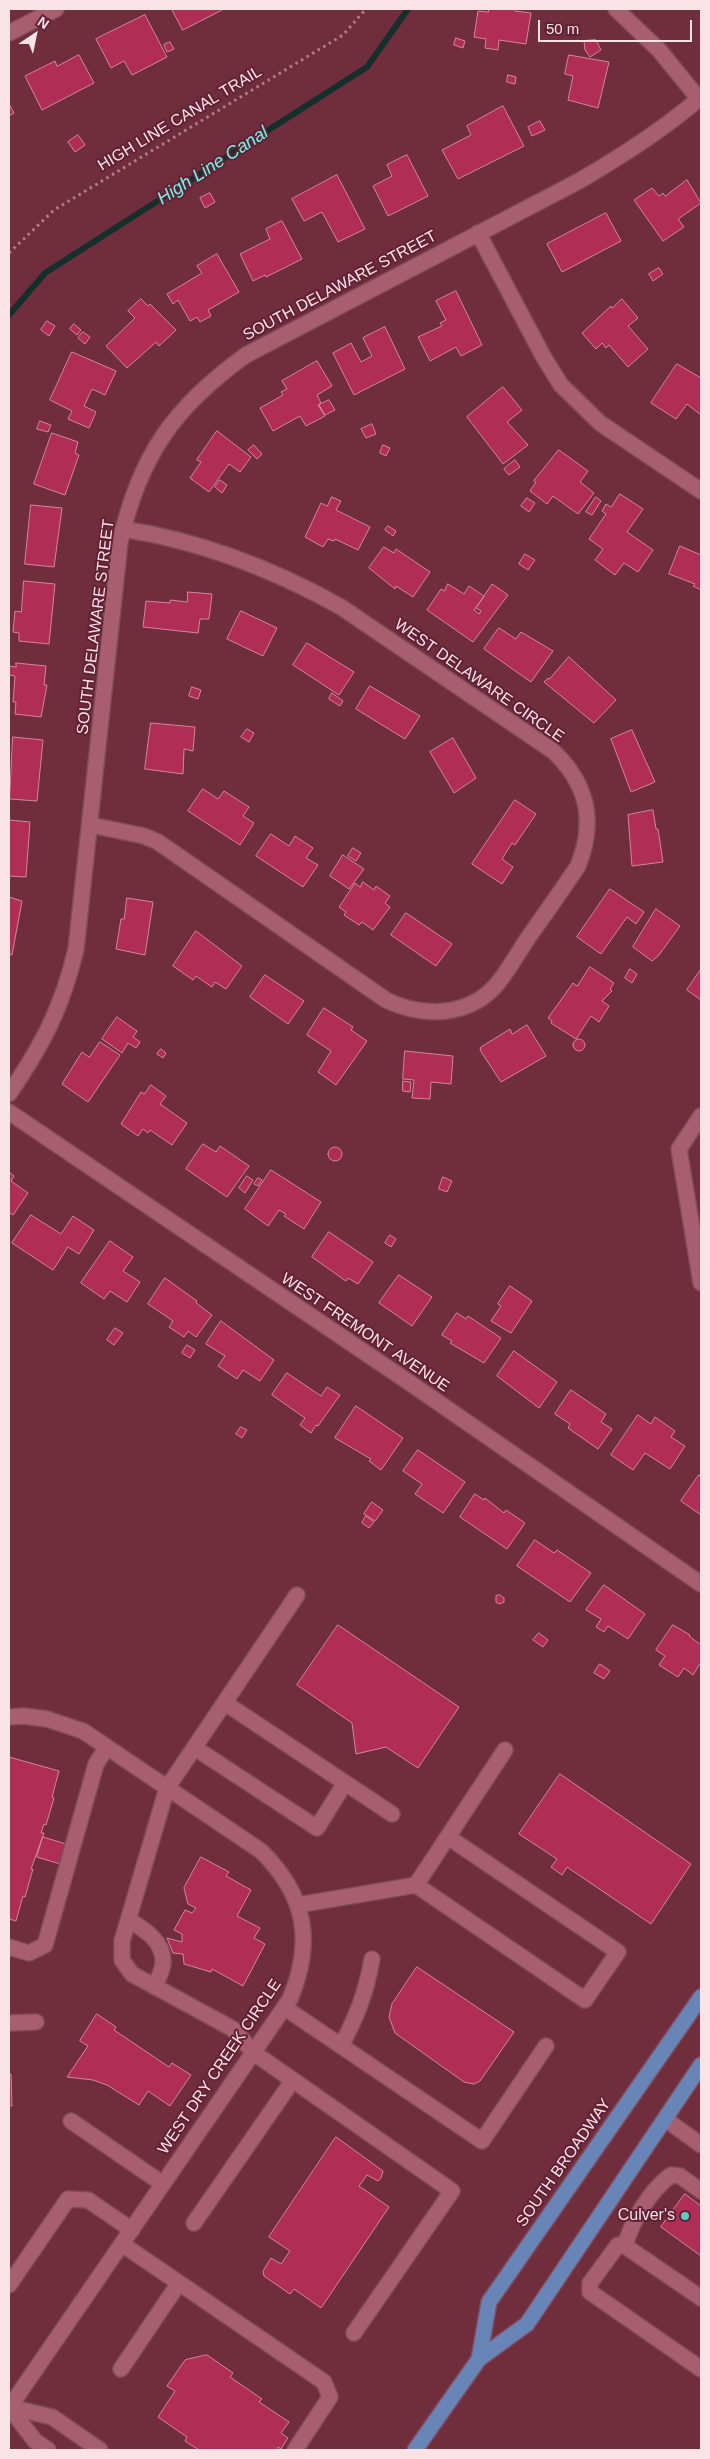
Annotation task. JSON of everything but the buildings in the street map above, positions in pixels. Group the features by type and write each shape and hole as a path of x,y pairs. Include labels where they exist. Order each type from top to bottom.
{"main road":[{"name":"SOUTH BROADWAY","path":"479,2359 489,2302 701,1997"},
{"name":"SOUTH BROADWAY","path":"415,2450 479,2359 527,2324 701,2065"}],"street":[{"path":"9,33 56,9"},
{"path":"616,9 659,50 700,98"},
{"name":"SOUTH DELAWARE STREET","path":"9,1094 50,1028 68,982 76,949 123,529 131,498 150,455 168,428 194,396 215,377 246,355 627,153 700,98"},
{"path":"478,233 543,356 570,396 600,424 701,491"},
{"name":"WEST DELAWARE CIRCLE","path":"91,826 144,836 158,842 386,1000 403,1008 426,1013 460,1008 478,999 497,984 578,866 586,847 588,819 580,786 567,765 545,746 341,607 306,587 260,566 203,546 123,529"},
{"name":"WEST FREMONT AVENUE","path":"9,1112 410,1383 701,1584"},
{"path":"699,1124 679,1149 696,1216 701,1283"},
{"path":"298,1595 168,1788 122,1941 122,1960 132,1974 233,2029 254,2053 452,2191 354,2333"},
{"path":"225,1703 392,1814"},
{"name":"WEST DRY CREEK CIRCLE","path":"9,1717 24,1716 65,1724 83,1731 261,1852 285,1877 298,1905 305,1938 304,1959 299,1978 285,2008 9,2407"},
{"path":"9,1947 29,1953 45,1945 96,1764 107,1748"},
{"path":"195,1748 317,1828 346,1783"},
{"path":"416,1885 505,1750"},
{"path":"298,1905 416,1885 585,2000 618,1952 448,1837"},
{"path":"129,1920 150,1933 159,1947 163,1964 155,1987"},
{"path":"341,2046 358,2014 367,1988 372,1959"},
{"path":"285,2008 482,2141 546,2046"},
{"path":"9,2023 36,2022"},
{"path":"194,2223 294,2080"},
{"path":"665,2119 701,2145"},
{"path":"71,2121 164,2184"},
{"path":"625,2246 634,2221 662,2182 671,2175 680,2176 701,2191"},
{"path":"9,2285 68,2199 88,2200 132,2230"},
{"path":"122,2244 324,2382 330,2397 295,2450"},
{"path":"701,2298 625,2246 618,2245 590,2284 590,2292 701,2369"},
{"path":"121,2369 179,2283"},
{"path":"9,2407 35,2441 48,2450"},
{"path":"9,2407 52,2417 100,2450"}],"path":[{"name":"HIGH LINE CANAL TRAIL","path":"9,253 54,210 343,35 366,9"}],"waterway":[{"name":"High Line Canal","path":"9,315 45,273 367,67 408,9"}],"place":[{"name":"Culver's","path":"685,2216"}]}
